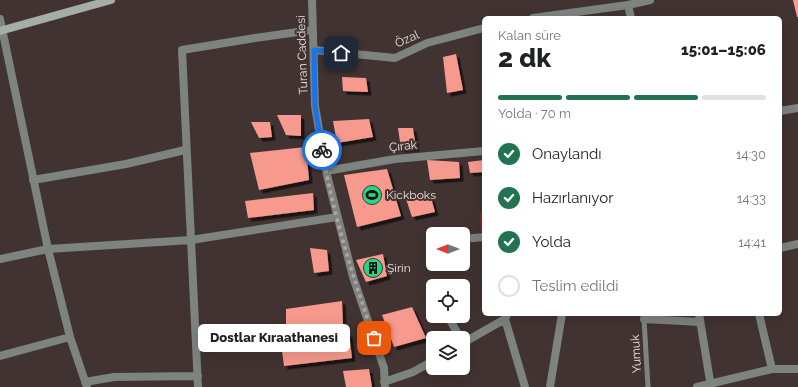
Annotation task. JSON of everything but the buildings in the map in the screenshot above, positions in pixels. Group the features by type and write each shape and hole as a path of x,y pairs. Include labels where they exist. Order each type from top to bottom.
{"street":[{"path":"1,31 111,0"},
{"name":"Turan Caddesi","path":"312,0 315,106 326,171 353,278 384,368 385,384"},
{"path":"548,16 628,5 650,0"},
{"path":"628,5 631,16"},
{"path":"0,19 1,31 48,249 70,337 86,384 114,377 198,376"},
{"name":"Özal","path":"314,50 395,58 427,43 482,29"},
{"path":"198,387 182,50 312,30"},
{"path":"782,112 798,108"},
{"path":"33,180 126,164 186,150"},
{"name":"Çırak","path":"326,171 394,159 482,151"},
{"path":"0,259 48,249 191,240 337,217"},
{"path":"470,238 482,237"},
{"path":"782,248 798,244"},
{"path":"470,339 506,316 525,387"},
{"path":"550,387 562,316"},
{"path":"759,316 772,368"},
{"path":"644,319 699,318 710,385"},
{"path":"0,356 70,337"},
{"path":"385,384 414,372 426,365"},
{"path":"697,387 710,385 772,368 798,368"}],"lane":[{"name":"Yumuk","path":"644,319 648,387"}],"shaded area":[{"path":"482,212 481,233 479,213"}],"way so far":[{"path":"322,150 353,278 374,338"}],"place":[{"name":"Kickboks","path":"372,195"},
{"name":"Şirin","path":"373,268"},
{"name":"Dostlar Kıraathanesi","path":"374,338"}],"route":[{"path":"322,150 315,106 314,50 341,53"}]}
